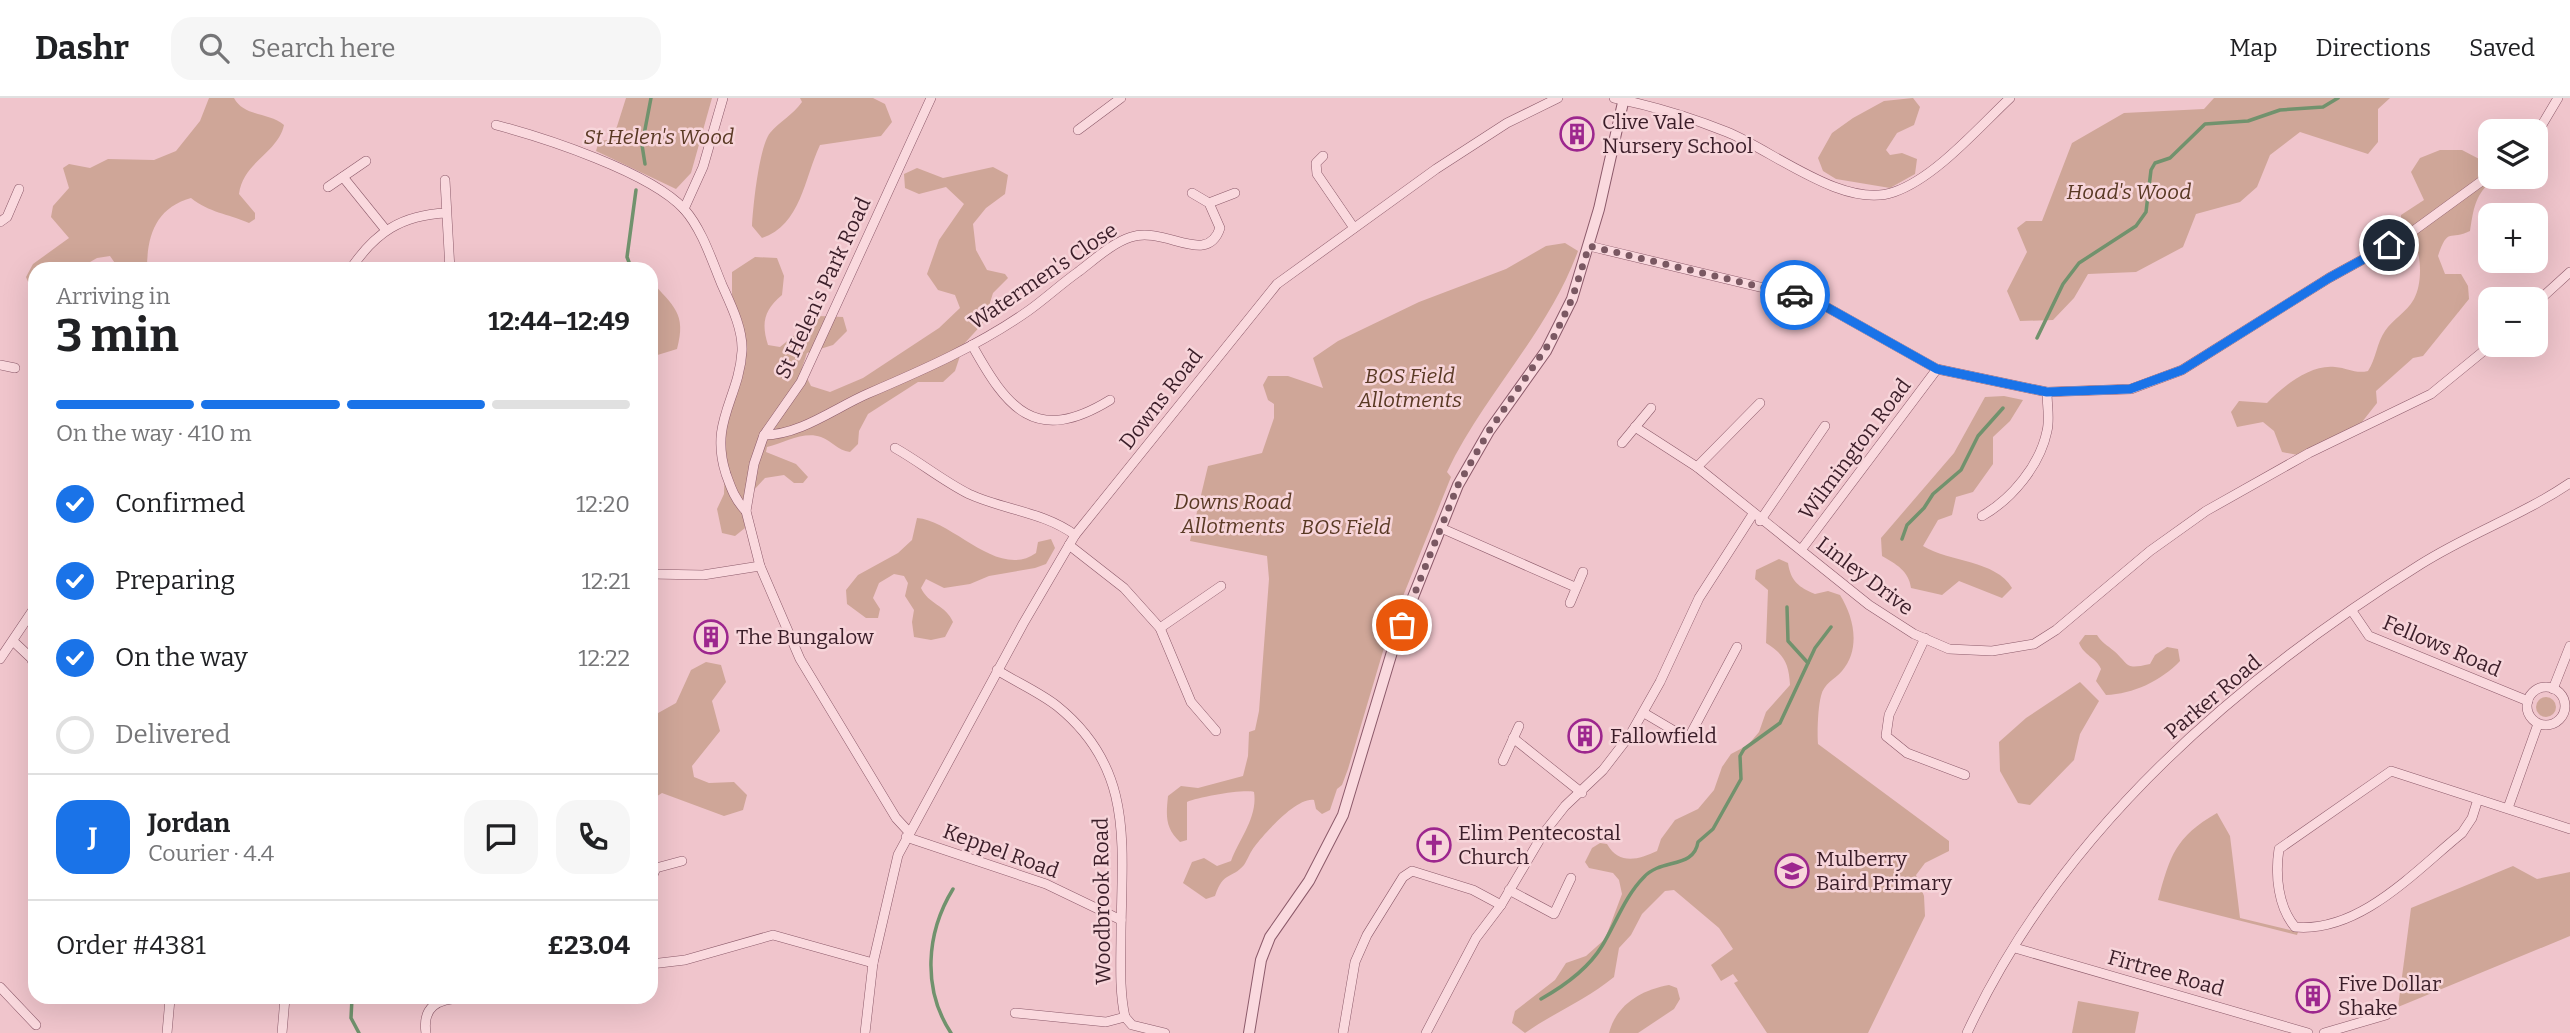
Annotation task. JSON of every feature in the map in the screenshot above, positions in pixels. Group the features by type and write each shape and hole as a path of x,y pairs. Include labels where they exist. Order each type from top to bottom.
{"street":[{"path":"684,209 703,167 723,98"},
{"name":"St Helen's Park Road","path":"907,834 800,659 760,566 746,511 754,464 764,435 801,382 931,98"},
{"path":"1078,130 1121,98"},
{"name":"Downs Road","path":"907,834 1075,535 1277,284 1456,156 1507,123 1558,98"},
{"path":"1249,1033 1256,979 1265,948 1284,915 1309,881 1343,815 1395,642 1441,528 1474,455 1546,351 1563,318 1589,246 1621,99 1688,117 1731,134 1827,183 1875,196 1894,192 1919,179 2010,98"},
{"path":"2546,119 2558,98"},
{"path":"496,125 529,134 634,176 652,185 684,209 712,259 741,335 741,360 719,437 719,453 731,489 746,511"},
{"path":"1323,156 1316,163 1317,174 1354,229"},
{"path":"328,187 366,161"},
{"path":"343,177 385,229"},
{"path":"445,180 449,262"},
{"path":"1589,246 1814,300 1937,369 2047,392 2130,389 2182,370 2329,278 2409,234 2478,184"},
{"path":"0,222 7,217 19,189"},
{"path":"1192,193 1209,203 1235,193"},
{"name":"Watermen's Close","path":"764,435 776,435 836,411 972,345 1028,311 1103,254 1132,236 1170,236 1193,246 1206,246 1216,239 1220,228 1209,203"},
{"path":"355,262 365,248 385,229 421,214 446,213"},
{"path":"2548,292 2570,272"},
{"name":"Watermen's Close","path":"972,345 1000,394 1018,410 1034,417 1078,418 1110,400"},
{"name":"Linley Drive","path":"1635,426 1697,467 1869,605 1949,649 1992,651 2034,644 2066,624 2150,551 2206,511 2309,453 2431,394 2478,356"},
{"path":"0,365 15,368"},
{"name":"Wilmington Road","path":"1801,550 1937,369"},
{"path":"1982,516 2000,506 2039,457 2048,429 2047,392"},
{"path":"1697,467 1760,403"},
{"path":"1622,443 1651,408"},
{"path":"1426,1033 1476,937 1501,905 1543,834 1565,806 1582,793 1610,762 1644,713 1699,597 1825,426"},
{"path":"909,441 898,450 969,494 1010,509 1042,516 1075,535"},
{"name":"Parker Road","path":"1967,1033 2015,948 2080,855 2156,769 2274,668 2352,611 2465,537 2515,516 2570,483"},
{"path":"1441,528 1575,587"},
{"path":"1069,545 1124,588 1160,628 1191,702 1216,731"},
{"path":"658,573 703,575 760,566"},
{"path":"1570,603 1583,572"},
{"path":"1160,628 1221,586"},
{"path":"1211,593 1220,601"},
{"name":"Fellows Road","path":"2352,611 2369,636 2528,701"},
{"path":"0,659 28,618"},
{"path":"1925,638 1889,715 1886,736 1907,753 1965,775"},
{"path":"13,640 28,654"},
{"path":"2553,689 2570,646"},
{"path":"1644,713 1688,738 1737,647"},
{"name":"Woodbrook Road","path":"997,670 1055,705 1086,733 1104,759 1116,795 1121,835 1125,1017"},
{"path":"2539,689 2553,689 2563,698 2566,716 2550,724 2538,724 2528,712 2528,701 2539,689"},
{"path":"2508,808 2538,724"},
{"path":"1503,761 1518,726"},
{"path":"1513,737 1582,793"},
{"path":"2478,799 2472,818 2462,833 2368,908 2337,922 2311,929 2295,928 2285,916 2276,867 2279,849 2392,771 2508,808 2570,829"},
{"path":"865,1033 873,963 898,855 907,834"},
{"name":"Keppel Road","path":"907,834 1046,884 1121,920"},
{"path":"658,867 682,861"},
{"path":"1343,1033 1355,962 1367,934 1402,877 1412,871 1473,890 1501,905"},
{"path":"1510,890 1554,914 1571,878"},
{"path":"658,963 685,960 773,934 873,963"},
{"name":"Firtree Road","path":"2015,948 2308,1033"},
{"path":"0,986 36,1025"},
{"path":"167,1033 170,1004"},
{"path":"282,1033 284,1004"},
{"path":"426,1033 425,1019 431,1004"},
{"path":"1015,1013 1106,1023 1125,1017 1132,1025 1165,1033"},
{"path":"2324,1033 2386,1015"}],"green space":[{"path":"209,98 234,98 244,108 284,125 281,135 253,165 242,183 239,194 255,213 255,219 249,223 212,210 191,198 169,209 156,224 147,262 114,262 110,256 90,262 36,262 69,238 51,217 53,206 69,188 63,168 69,164 90,168 108,159 154,160 176,151 200,121"},
{"name":"St Helen's Wood","path":"626,98 712,98 691,173 676,189 596,151 599,141 613,139"},
{"path":"800,98 873,98 885,104 892,122 881,136 820,145 793,212 775,232 762,238 752,226 763,151 770,133 798,107 802,102"},
{"path":"1913,98 1920,107 1914,125 1897,133 1886,150 1890,155 1902,153 1917,159 1915,174 1890,188 1836,179 1823,171 1818,158 1832,133 1884,101"},
{"name":"Hoad's Wood","path":"2214,98 2390,98 2378,109 2378,142 2368,154 2300,132 2270,155 2257,187 2240,202 2196,214 2183,247 2136,272 2088,274 2074,298 2053,320 2020,321 2007,291 2027,252 2017,228 2026,221 2042,221 2072,143 2124,113 2204,109"},
{"path":"2440,150 2462,150 2478,158 2478,189 2484,189 2473,212 2470,231 2447,238 2438,256 2445,274 2461,274 2468,286 2469,299 2423,356 2413,358 2376,391 2377,403 2362,422 2298,455 2282,452 2274,431 2263,422 2237,427 2231,412 2239,401 2267,403 2280,390 2316,369 2335,367 2368,371 2382,335 2411,304 2417,291 2420,270 2417,248 2408,230 2401,224 2401,215 2424,200 2411,172 2420,158"},
{"path":"993,167 1008,175 1005,194 986,208 973,224 976,250 987,270 1005,274 1008,278 993,293 984,322 964,344 955,371 943,382 918,382 868,414 859,431 858,444 850,452 821,437 807,435 767,447 766,452 796,464 808,477 803,483 794,483 784,475 765,478 743,502 745,528 735,536 722,533 717,509 724,494 726,423 746,361 743,326 732,295 732,272 755,257 777,258 784,276 782,295 771,306 766,317 768,345 780,347 818,316 843,317 847,331 833,345 807,353 802,368 811,386 830,392 863,378 939,328 960,308 955,295 938,290 927,274 939,240 964,204 946,187 919,194 905,188 904,174 917,168 943,178"},
{"path":"1565,243 1578,251 1565,281 1533,336 1462,443 1447,472 1451,477 1389,631 1348,769 1330,810 1322,814 1316,809 1314,800 1299,804 1260,840 1244,865 1222,882 1215,896 1206,899 1183,883 1192,862 1204,858 1217,866 1231,861 1251,819 1254,792 1221,794 1187,802 1187,840 1180,842 1168,821 1168,796 1181,786 1198,788 1243,776 1248,756 1249,732 1255,730 1259,711 1269,579 1267,556 1190,541 1208,466 1262,453 1274,418 1274,404 1268,400 1263,385 1268,376 1288,376 1323,388 1313,358 1338,341 1419,302 1506,269 1546,246"},
{"path":"658,289 672,304 679,318 680,337 677,349 658,355"},
{"path":"2004,396 2023,400 2010,421 1993,437 1993,464 1973,492 1956,497 1952,515 1938,520 1923,546 1995,572 2012,588 2002,598 1959,581 1942,595 1911,588 1905,573 1882,556 1881,538 1954,453 1985,397"},
{"path":"917,518 931,521 991,555 1007,559 1021,559 1036,553 1038,542 1051,539 1055,548 1046,564 989,576 970,584 944,588 926,579 921,588 924,593 950,616 953,622 945,637 931,640 914,637 914,610 905,596 908,583 904,576 894,574 879,583 873,598 880,609 878,618 866,618 847,604 846,590 858,575 898,553 912,540"},
{"name":"Mulberry Baird Primary","path":"1779,559 1788,563 1794,579 1804,589 1815,594 1828,591 1840,595 1852,623 1852,653 1842,671 1822,692 1818,744 1949,841 1949,851 1925,863 1916,875 1924,896 1925,916 1868,1033 1767,1033 1734,983 1738,981 1733,974 1721,981 1711,965 1733,949 1719,928 1674,890 1665,891 1642,914 1631,935 1619,948 1614,977 1525,1033 1512,1023 1515,1011 1555,980 1566,963 1586,956 1605,939 1622,894 1619,880 1613,873 1589,868 1585,862 1592,848 1600,843 1607,844 1617,855 1629,859 1657,851 1661,839 1675,820 1698,809 1714,790 1722,767 1731,754 1748,745 1759,732 1766,712 1790,685 1784,660 1766,643 1768,590 1755,579 1756,570"},
{"path":"2085,635 2097,635 2131,666 2150,664 2155,655 2167,647 2178,649 2180,661 2164,675 2146,685 2106,695 2096,681 2101,669 2079,643"},
{"path":"706,662 721,665 726,682 712,701 720,731 692,766 694,777 709,783 734,782 747,795 743,810 724,816 662,793 658,796 658,713 676,703 691,670"},
{"path":"2080,682 2099,701 2080,734 2074,760 2030,805 2018,803 2000,771 1999,742 2026,718"},
{"path":"2546,697 2553,700 2556,707 2553,714 2546,717 2539,714 2536,707 2539,700"},
{"path":"2217,813 2230,836 2240,918 2298,932 2297,935 2158,900 2166,871 2176,849 2192,831"},
{"path":"2513,866 2537,879 2570,872 2570,936 2398,1007 2411,908"},
{"path":"1669,985 1677,988 1680,999 1674,1009 1638,1033 1609,1033 1617,1014 1631,1000"},
{"path":"2078,1001 2139,1012 2135,1033 2072,1033"}],"waterway":[{"path":"645,164 642,145 651,98"},
{"path":"2037,338 2063,284 2079,263 2136,226 2146,212 2151,170 2155,163 2170,158 2205,124 2248,121 2280,110 2323,107 2338,98"},
{"path":"629,262 627,257 636,190"},
{"path":"1902,539 1907,525 1924,508 1933,494 1961,470 1978,436 2003,408"},
{"path":"1787,607 1788,641 1808,663"},
{"path":"1541,999 1567,983 1590,962 1602,946 1631,893 1644,877 1659,867 1690,856 1698,842 1713,829 1741,779 1740,756 1744,749 1780,723 1815,648 1831,627"},
{"path":"951,1033 935,998 931,961 937,924 953,889"},
{"path":"352,1004 351,1018 359,1033"}],"way so far":[{"path":"1402,625 1458,485 1489,431 1555,335 1572,299 1589,246 1795,295"}],"place":[{"name":"Clive Vale Nursery School","path":"1577,134"},
{"name":"The Bungalow","path":"711,637"},
{"name":"Fallowfield","path":"1585,736"},
{"name":"Elim Pentecostal Church","path":"1434,845"},
{"name":"Mulberry Baird Primary","path":"1792,871"},
{"name":"Five Dollar Shake","path":"2313,996"}],"route":[{"path":"1795,295 1814,300 1937,369 2001,385 2047,392 2130,389 2182,370 2329,278 2389,245"}],"park label":[{"name":"BOS Field Allotments","path":"1410,388"},
{"name":"Downs Road Allotments","path":"1233,514"},
{"name":"BOS Field","path":"1346,527"}]}
